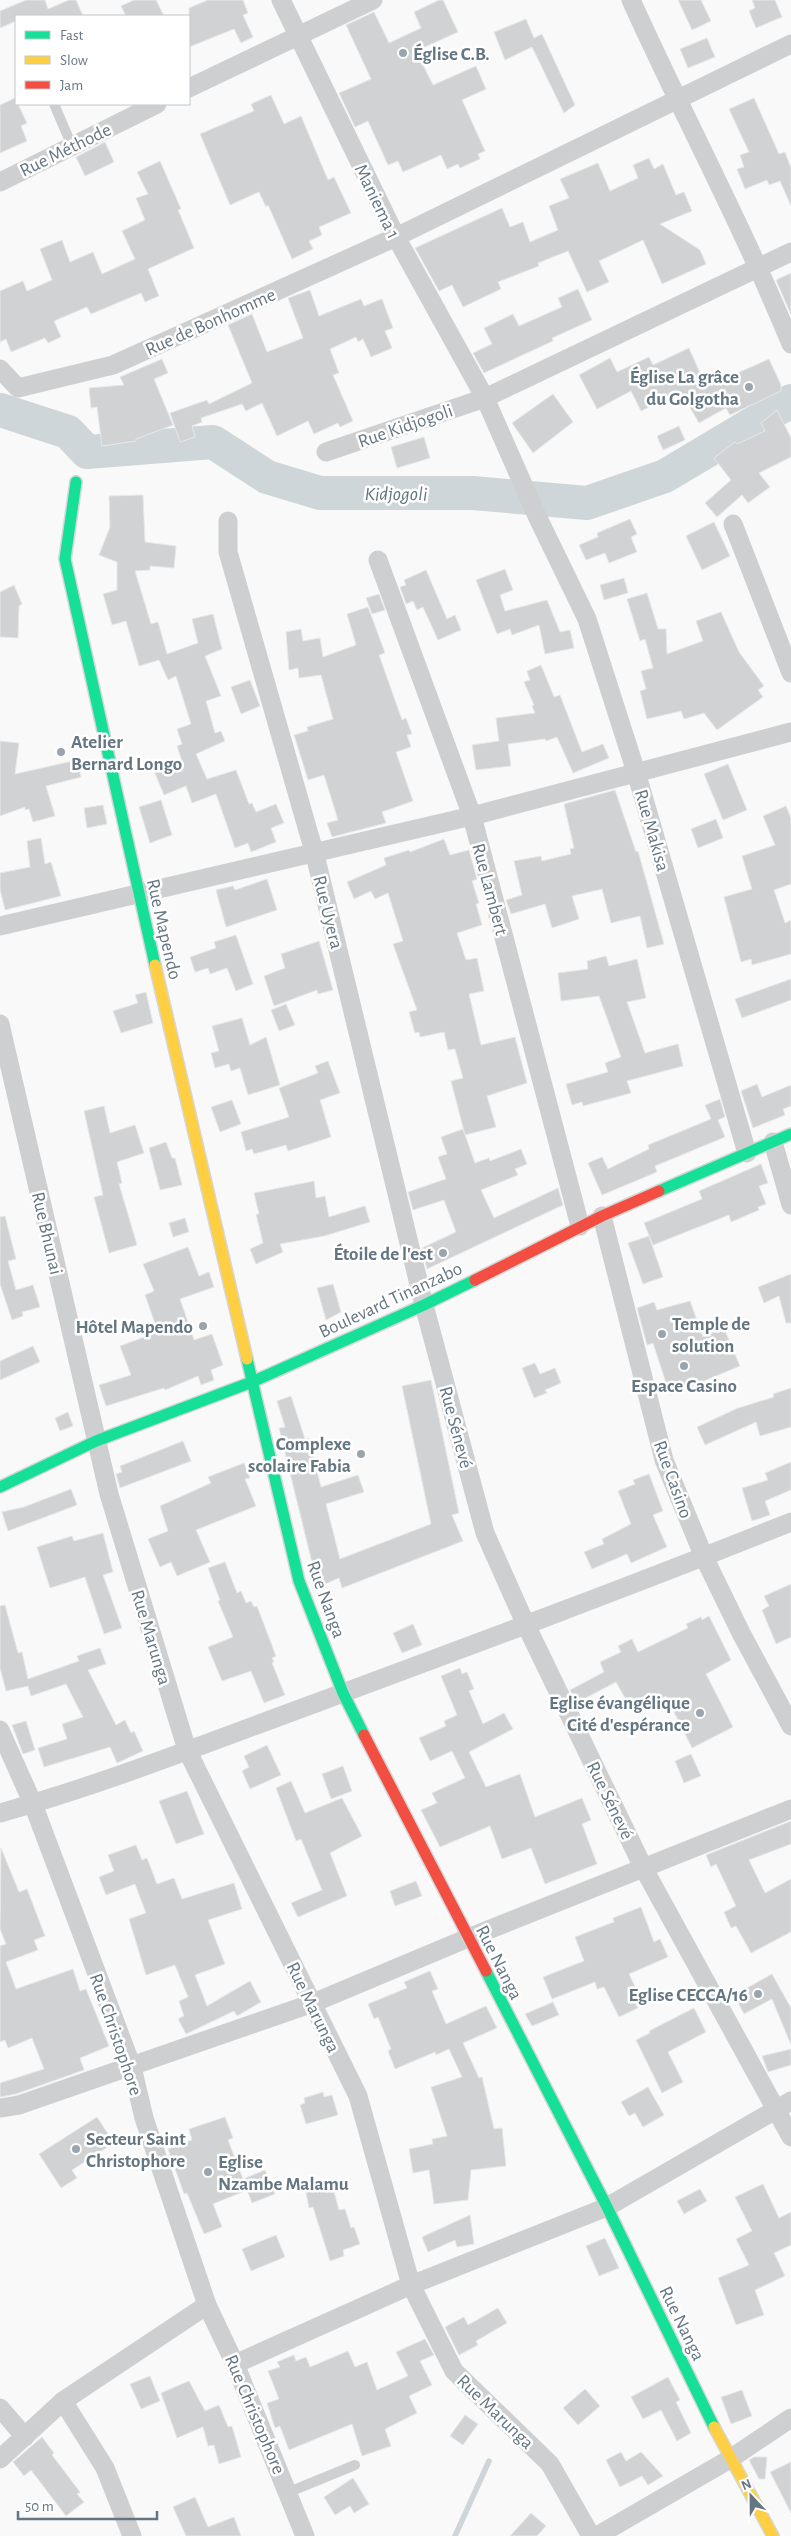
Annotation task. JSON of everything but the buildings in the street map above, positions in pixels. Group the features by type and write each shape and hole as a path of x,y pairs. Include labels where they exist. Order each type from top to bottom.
{"street":[{"name":"Maniema 1","path":"281,0 396,237 485,398 525,488"},
{"path":"190,88 373,0"},
{"path":"631,0 676,100 760,268 791,344"},
{"name":"Rue de Bonhomme","path":"0,369 18,388 112,365 396,237 791,44"},
{"name":"Rue Méthode","path":"0,182 155,105"},
{"name":"Rue Kidjogoli","path":"326,452 485,398 791,252"},
{"name":"Rue Mapendo","path":"76,482 65,559 139,895 252,1382"},
{"name":"Rue Makisa","path":"525,488 587,619 636,772 747,1153"},
{"name":"Rue Uyera","path":"228,521 228,552 315,854 424,1305"},
{"path":"732,524 791,673"},
{"name":"Rue Lambert","path":"378,560 472,816 580,1226"},
{"path":"0,926 472,816 791,732"},
{"name":"Rue Bhunai","path":"0,1024 96,1442"},
{"name":"Boulevard Tinanzabo","path":"0,1487 96,1442 252,1382 424,1305 580,1226 791,1134"},
{"path":"774,1142 791,1205"},
{"name":"Rue Casino","path":"602,1216 664,1460 704,1557 741,1633 791,1726"},
{"name":"Rue Sénevé","path":"424,1305 485,1533 526,1625 644,1869 783,2104 791,2137"},
{"name":"Rue Nanga","path":"252,1382 299,1581 343,1693 607,2207 730,2459 773,2536"},
{"name":"Rue Marunga","path":"96,1442 109,1494 187,1750 358,2096 411,2285 454,2371 550,2464 591,2536"},
{"path":"0,1813 33,1804 343,1693 526,1625 791,1522"},
{"name":"Rue Christophore","path":"0,1730 33,1804 132,2067 144,2118 207,2305 235,2364 306,2536"},
{"path":"0,2108 19,2105 132,2067 312,2003 468,1938 791,1809"},
{"path":"235,2364 411,2285 607,2207 783,2104"},
{"path":"0,2459 63,2401 207,2305"},
{"path":"63,2401 105,2468 132,2536"},
{"path":"0,2408 25,2437"},
{"path":"597,2536 730,2459 791,2418"}],"lane":[{"path":"54,105 72,146"},
{"path":"289,2492 355,2465"}],"waterway":[{"name":"Kidjogoli","path":"0,410 68,432 87,452 213,442 267,477 320,493 473,493 587,503 665,476 791,401"},
{"path":"455,2536 489,2461"}],"traffic: fast":[{"path":"76,482 65,559 155,965"},
{"path":"659,1191 791,1134"},
{"path":"0,1487 96,1441 252,1382 424,1305 475,1280"},
{"path":"247,1359 299,1581 343,1693 364,1735"},
{"path":"486,1971 607,2207 714,2427"}],"traffic: slow":[{"path":"155,965 247,1359"},
{"path":"714,2427 773,2536"}],"traffic: jam":[{"path":"475,1280 602,1216 659,1191"},
{"path":"364,1735 486,1971"}],"place":[{"name":"Église C.B.","path":"403,53"},
{"name":"Église La grâce du Golgotha","path":"749,387"},
{"name":"Atelier Bernard Longo","path":"61,752"},
{"name":"Étoile de l'est","path":"443,1253"},
{"name":"Hôtel Mapendo","path":"203,1326"},
{"name":"Temple de solution","path":"662,1334"},
{"name":"Espace Casino","path":"684,1366"},
{"name":"Complexe scolaire Fabia","path":"361,1454"},
{"name":"Eglise évangélique Cité d'espérance","path":"700,1713"},
{"name":"Eglise CECCA/16","path":"758,1994"},
{"name":"Secteur Saint Christophore","path":"76,2149"},
{"name":"Eglise Nzambe Malamu","path":"208,2172"}]}
